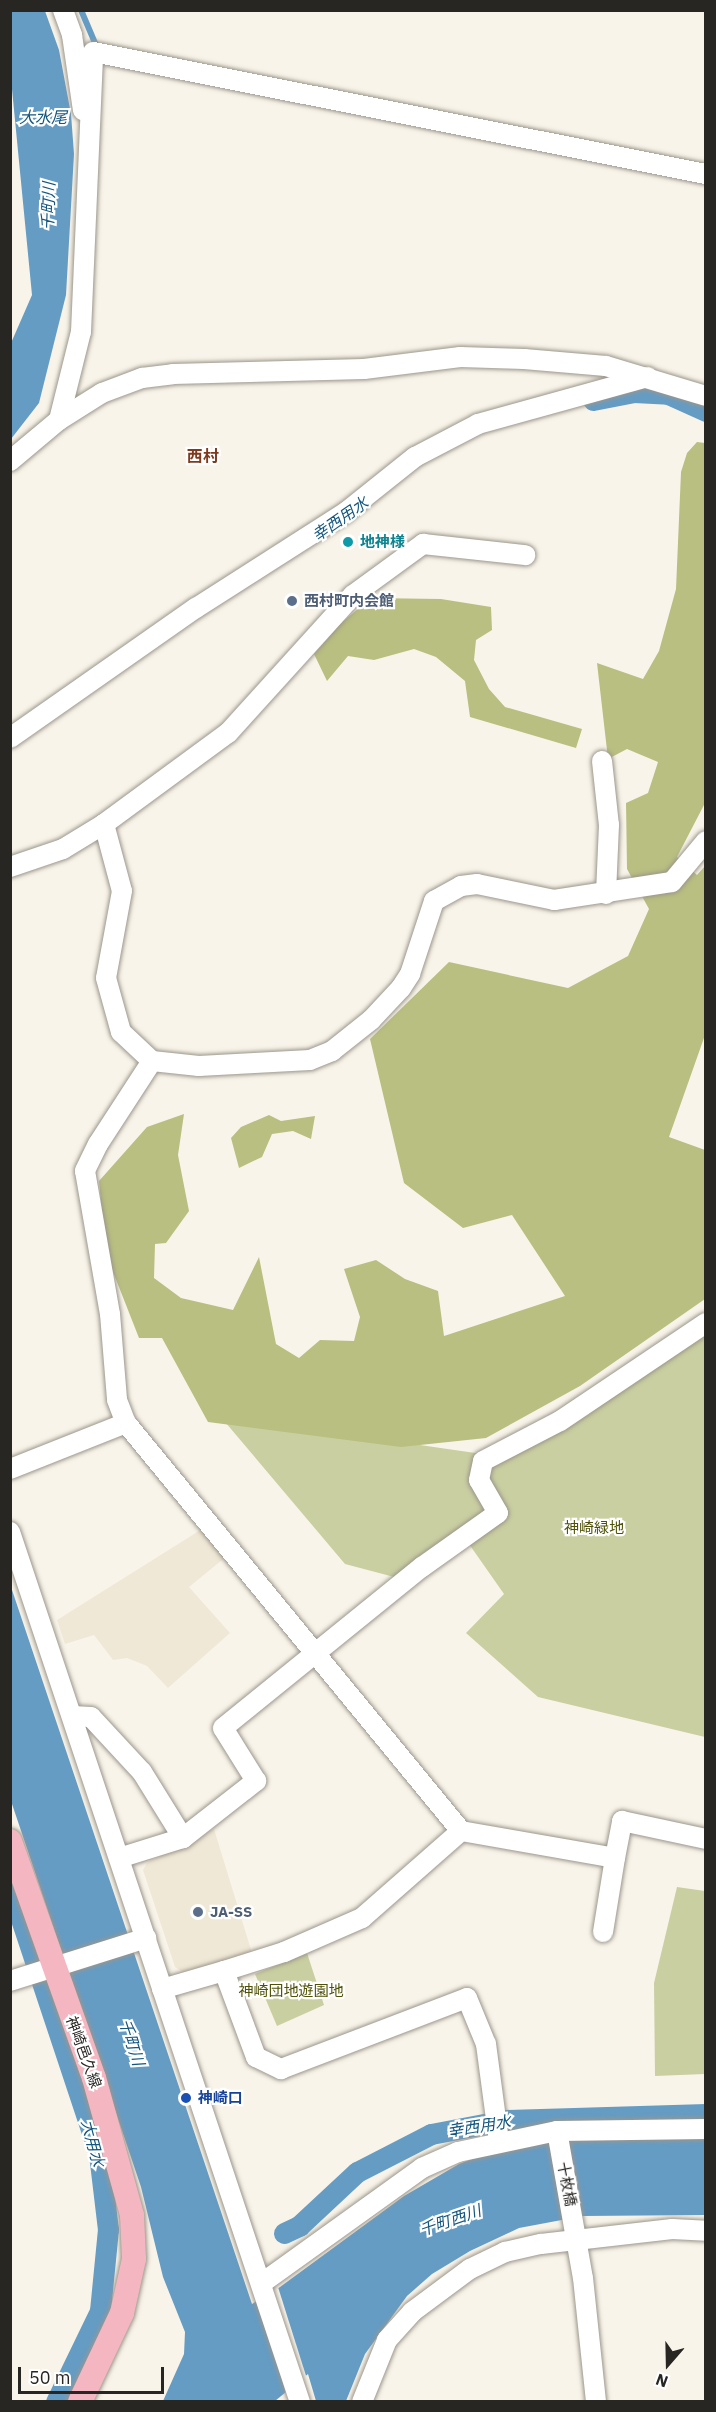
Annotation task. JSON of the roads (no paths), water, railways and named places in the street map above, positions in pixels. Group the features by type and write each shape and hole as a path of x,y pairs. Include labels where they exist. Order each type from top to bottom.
{"main road":[{"name":"神崎邑久線","path":"10,1841 48,1968 94,2078 132,2215 134,2259 122,2313 80,2402"}],"street":[{"path":"63,10 72,34 91,163"},
{"path":"59,420 81,332 91,163 93,52 705,174"},
{"path":"10,461 59,420 123,383 173,374 364,369 460,357 570,361 648,376 705,396"},
{"path":"10,738 195,608 346,512 415,457 478,424 648,376"},
{"path":"10,867 63,849 104,824 228,732 353,595 423,544 525,555"},
{"path":"602,761 609,825 606,894"},
{"path":"104,824 122,891 106,978 122,1032 152,1061 199,1066 310,1060 332,1052 371,1020 401,988 410,974 434,901 461,886 477,884 554,900 606,894 672,882 705,842"},
{"path":"152,1061 98,1144 85,1171 110,1314 117,1400 126,1423 461,1831 615,1858"},
{"path":"119,1858 183,1838 256,1782 223,1728 313,1653 470,1530 498,1513 478,1480 483,1461 560,1421 705,1323"},
{"path":"10,1469 126,1423"},
{"path":"10,1532 119,1858 141,1940 162,1989 298,2395"},
{"path":"72,1716 91,1717 142,1772 183,1838"},
{"path":"603,1932 622,1821 705,1839"},
{"path":"162,1989 284,1952 362,1918 461,1831"},
{"path":"10,1981 141,1940"},
{"path":"224,1971 256,2057 281,2069 467,1998 486,2044 497,2128"},
{"path":"264,2288 422,2168 458,2152 497,2128 557,2134 705,2129"},
{"name":"十枚橋","path":"557,2134 577,2236 596,2402"},
{"path":"362,2402 387,2340 435,2293 470,2269 505,2252 577,2236 672,2229 705,2231"}],"water":[{"name":"大水尾","path":"11,10 45,11 59,50 71,114 74,154 66,295 39,403 11,439 11,343 32,295 11,79"},
{"path":"10,1584 252,2304 280,2287 404,2196 459,2164 498,2149 539,2141 705,2136 705,2215 583,2216 519,2228 470,2251 432,2274 407,2296 365,2354 346,2401 316,2401 308,2374 275,2401 163,2401 184,2354 185,2332 163,2277 141,2187 11,1801"}],"waterway":[{"path":"81,10 96,46"},
{"name":"幸西用水","path":"593,400 634,392 668,394 706,411"},
{"name":"大用水","path":"10,1886 99,2154 108,2229 100,2311 56,2402"},
{"name":"幸西用水","path":"284,2233 299,2226 357,2172 431,2134 505,2120 706,2114"}],"place":[{"name":"地神様","path":"348,542"},
{"name":"西村町内会館","path":"292,601"},
{"name":"JA-SS","path":"198,1912"},
{"name":"神崎口","path":"186,2098"}],"district":[{"name":"西村","path":"203,456"}],"water label":[{"name":"千町川","path":"48,206"},
{"name":"千町川","path":"132,2042"},
{"name":"千町西川","path":"450,2220"}],"park label":[{"name":"神崎緑地","path":"594,1528"},
{"name":"神崎団地遊園地","path":"291,1991"}]}
